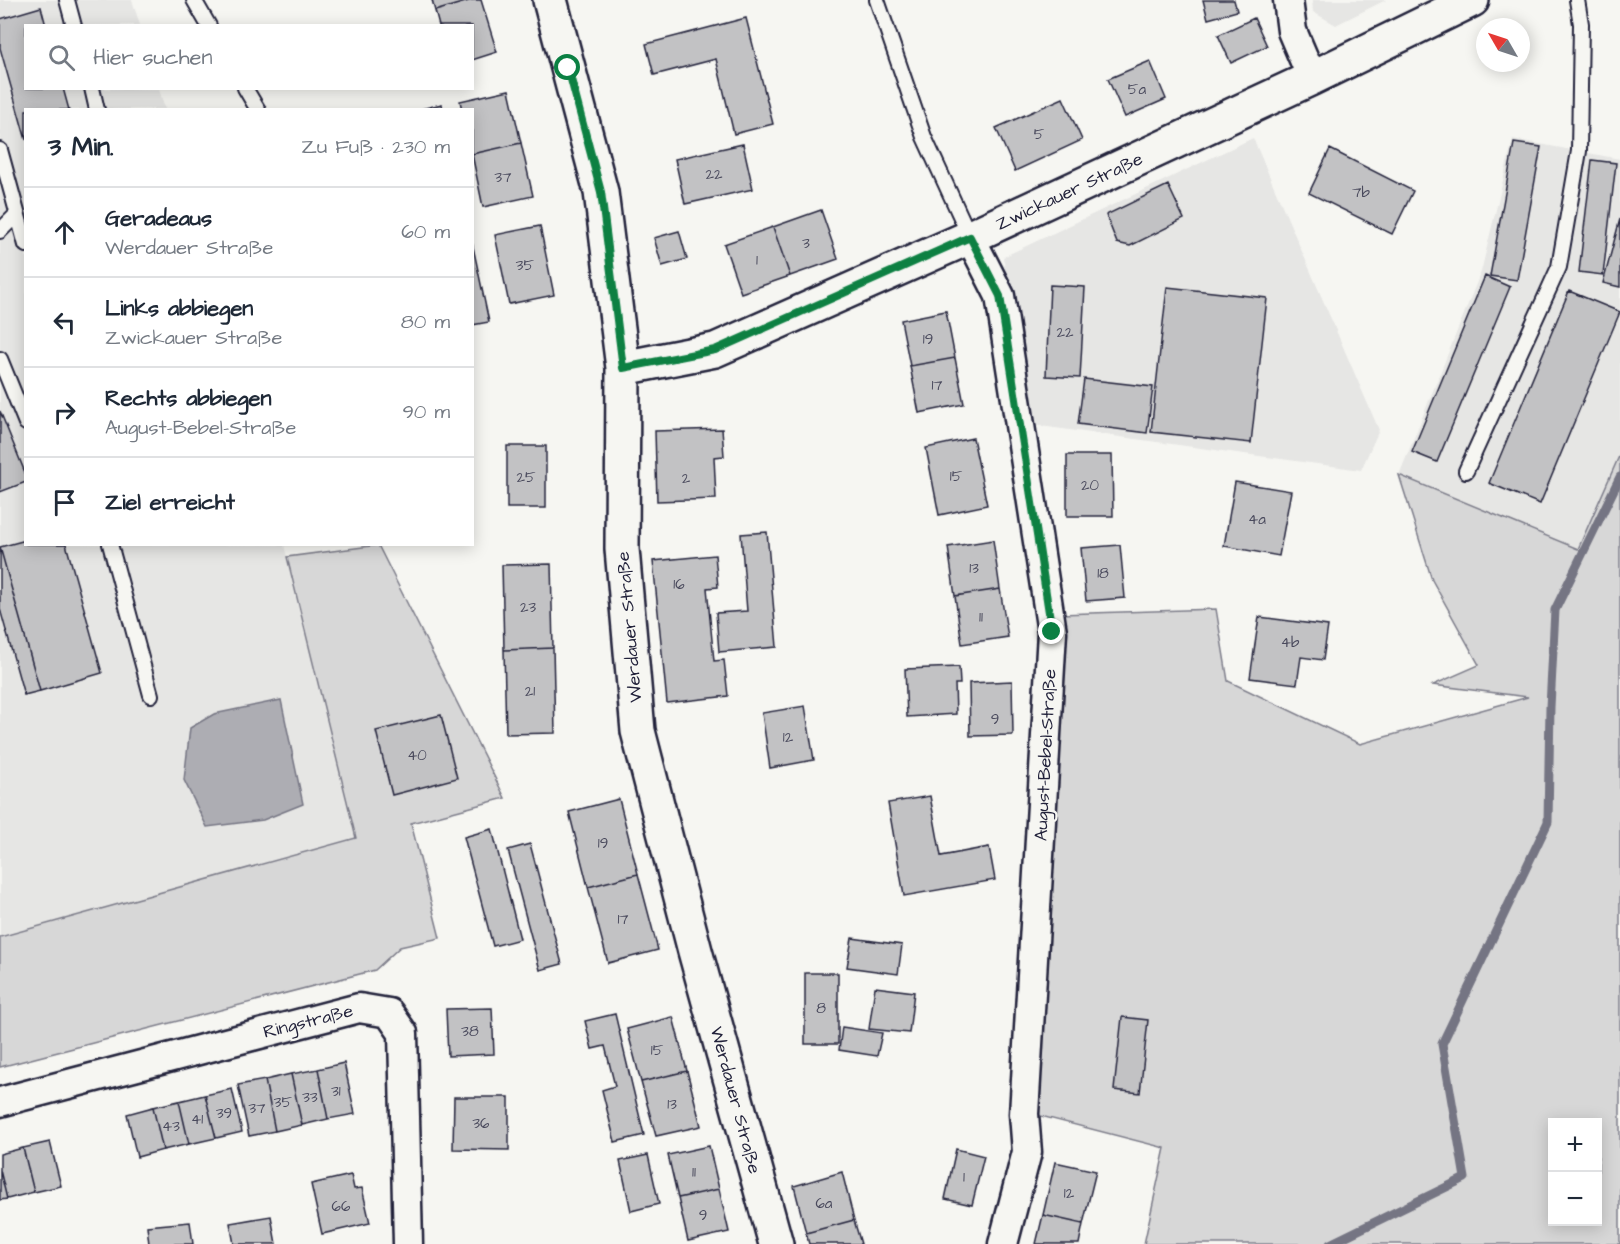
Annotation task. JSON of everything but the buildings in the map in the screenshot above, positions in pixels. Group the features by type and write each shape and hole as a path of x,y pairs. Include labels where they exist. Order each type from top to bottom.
{"main road":[{"name":"Werdauer Straße","path":"550,0 601,192 623,368 622,549 638,731 695,951 776,1244"},
{"name":"Zwickauer Straße","path":"623,368 715,350 970,237 1312,78 1472,0"}],"street":[{"path":"1288,0 1292,31 1312,78"},
{"name":"August-Bebel-Straße","path":"970,237 1000,296 1052,632 1024,1114 1027,1152 1003,1244"},
{"name":"Ringstraße","path":"0,1102 359,1008 389,1013 404,1034 408,1244"}],"lane":[{"path":"67,0 73,24"},
{"path":"194,0 208,24"},
{"path":"877,0 924,137 970,237"},
{"path":"1466,471 1559,267 1579,151 1581,24 1577,0"},
{"path":"92,90 97,108"},
{"path":"246,90 257,108"},
{"path":"0,150 24,239"},
{"path":"0,231 16,214"},
{"path":"0,359 24,418"},
{"path":"111,546 151,696"}],"shaded area":[{"path":"0,0 132,0 140,24 24,24 24,90 159,90 165,108 24,108 24,546 284,546 356,838 0,937"},
{"path":"1312,0 1386,0 1336,25 1313,12"},
{"path":"1253,138 1379,430 1361,470 1033,425 1003,257"},
{"path":"1513,139 1620,159 1620,454 1578,549 1399,475 1481,272"},
{"path":"1620,454 1620,1244 1144,1244 1165,1148 1033,1114 1060,614 1216,609 1228,681 1360,744 1528,697 1433,685 1479,665 1432,580 1399,475 1578,549"},
{"path":"379,546 505,798 411,823 440,938 400,947 375,970 0,1067 0,937 356,838 287,557"},
{"path":"281,700 303,804 263,820 207,827 184,780 190,728 214,714"}],"waterway":[{"path":"1330,1244 1465,1178 1442,1044 1548,822 1555,610 1620,477"}],"route":[{"path":"568,68 601,192 623,368 715,350 970,237 1000,296 1052,632"}]}
